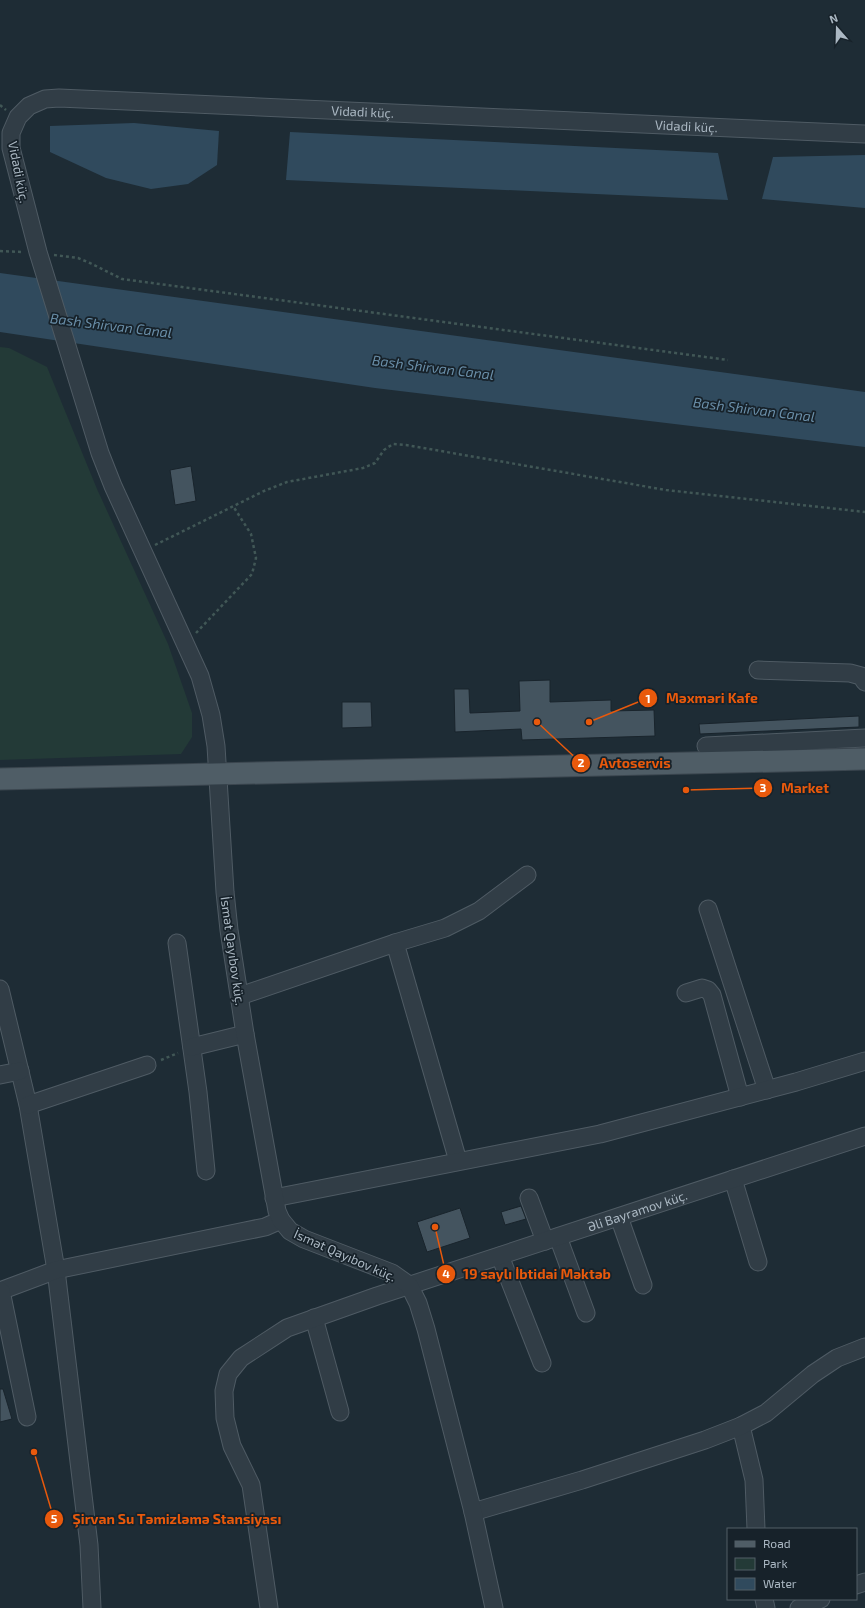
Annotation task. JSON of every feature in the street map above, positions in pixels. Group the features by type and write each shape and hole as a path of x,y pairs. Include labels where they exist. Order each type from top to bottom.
{"main road":[{"path":"0,779 865,759"}],"street":[{"name":"Vidadi küç.","path":"144,551 113,486 100,453 40,258 16,172 11,148 11,133 18,118 29,106 45,99 67,99 865,134"},
{"name":"İsmət Qayıbov küç.","path":"144,551 200,676 211,715 219,774 225,892 229,930 245,1034 274,1198 281,1220 290,1231 304,1239 392,1273 409,1286 418,1303 426,1329 473,1512 494,1608"},
{"path":"758,670 850,673 861,676 865,682"},
{"path":"706,746 865,738"},
{"path":"240,996 395,943 445,928 479,911 527,875"},
{"path":"708,910 767,1090"},
{"path":"177,943 192,1047 206,1171"},
{"path":"395,943 458,1161"},
{"path":"686,993 702,988 708,990 712,995 740,1097"},
{"path":"0,989 28,1105 56,1270 88,1538 92,1608"},
{"path":"192,1047 245,1034"},
{"path":"274,1198 600,1134 767,1090 865,1061"},
{"path":"28,1105 147,1065"},
{"path":"0,1076 20,1071"},
{"name":"Əli Bayramov küç.","path":"269,1608 251,1485 232,1446 224,1418 224,1391 228,1374 241,1358 287,1328 314,1318 865,1136"},
{"path":"733,1179 758,1262"},
{"path":"529,1198 551,1239 586,1313"},
{"path":"619,1217 643,1285"},
{"path":"27,1417 0,1291 56,1270 265,1227 281,1220"},
{"path":"500,1256 542,1363"},
{"path":"314,1318 340,1412"},
{"path":"473,1512 582,1480 704,1440 741,1426 766,1413 813,1374 837,1358 865,1347"},
{"path":"741,1426 754,1480 756,1528"},
{"path":"799,1608 819,1600"}],"path":[{"path":"0,251 40,258 78,258 122,280 728,360"},
{"path":"144,551 264,491 288,482 363,468 375,463 384,450 393,444 666,490 865,512"},
{"path":"186,644 252,574 256,558 250,534 233,506"},
{"path":"147,1065 192,1047"}],"green space":[{"path":"0,347 9,348 47,367 97,489 168,644 192,713 192,737 181,754 0,760"}],"water":[{"path":"134,123 219,131 217,165 188,184 151,189 106,178 50,152 50,126"},
{"path":"290,132 718,153 728,200 286,180"},
{"path":"865,155 865,208 762,199 773,157"},
{"name":"Bash Shirvan Canal","path":"0,273 865,392 865,447 375,388 0,332"}],"building":[{"path":"191,466 196,501 175,505 170,470"},
{"path":"550,680 550,702 611,700 611,711 654,710 655,736 522,740 521,729 455,732 454,689 469,689 470,713 520,711 519,681"},
{"path":"342,702 371,702 372,727 342,728"},
{"path":"859,716 859,727 700,734 699,724"},
{"path":"521,1206 526,1219 505,1225 501,1212"},
{"path":"460,1208 470,1238 427,1252 417,1222"},
{"path":"0,1389 3,1389 12,1419 0,1422"}],"place":[{"name":"Avtoservis","path":"537,722"},
{"name":"Məxməri Kafe","path":"589,722"},
{"name":"Market","path":"686,790"},
{"name":"19 saylı İbtidai Məktəb","path":"435,1227"},
{"name":"Şirvan Su Təmizləmə Stansiyası","path":"34,1452"}]}
